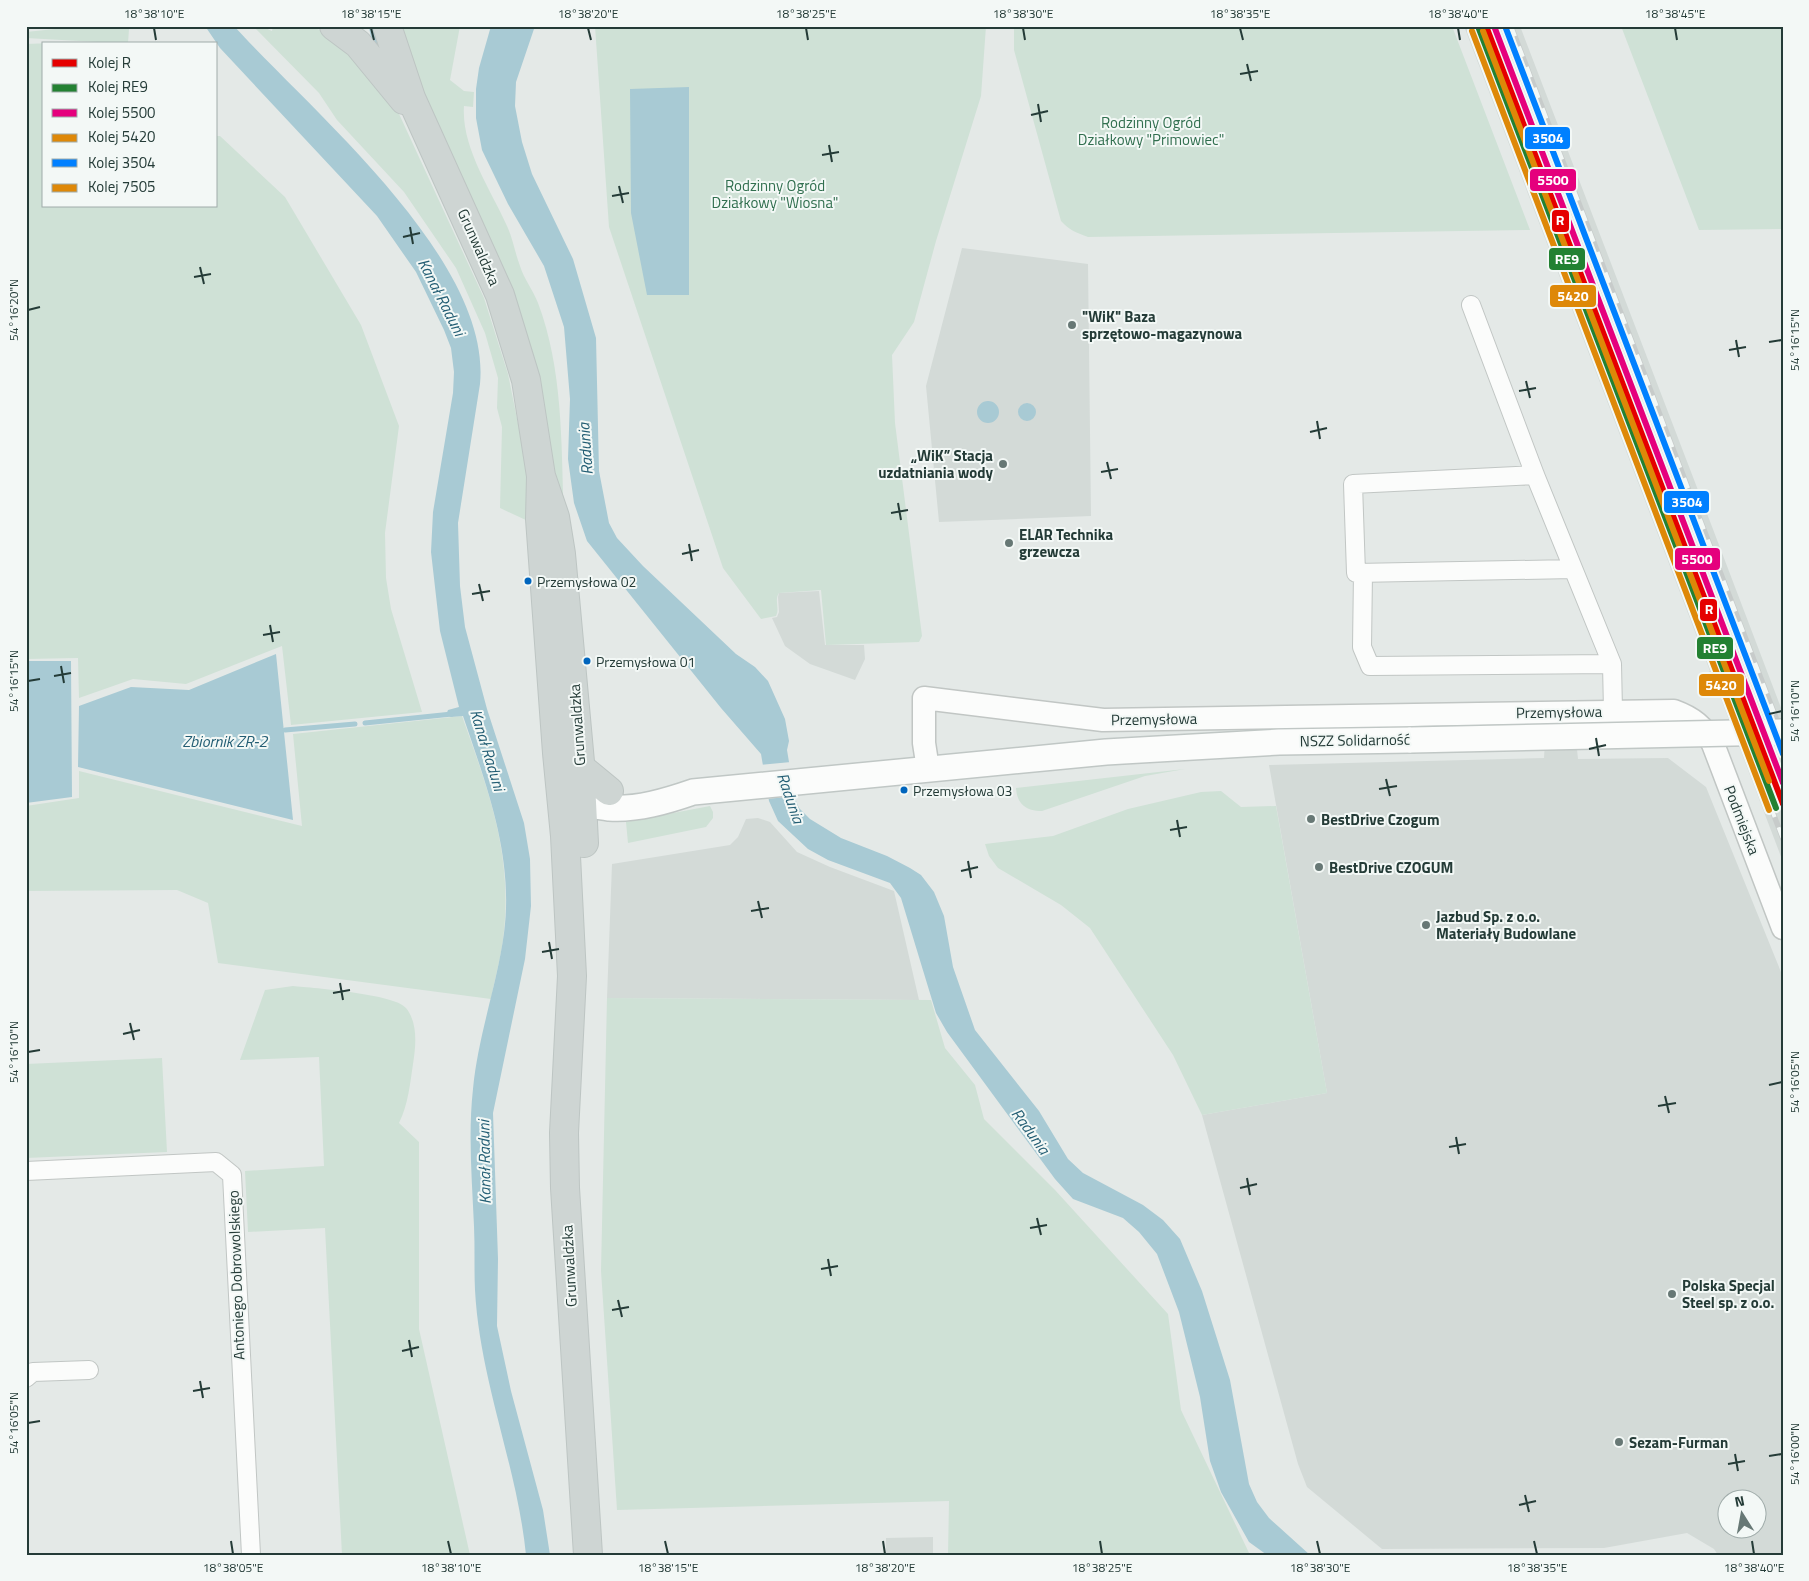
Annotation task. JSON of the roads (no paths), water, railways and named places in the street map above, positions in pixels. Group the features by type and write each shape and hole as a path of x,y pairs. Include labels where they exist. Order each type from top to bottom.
{"main road":[{"path":"334,26 358,44 421,120"},
{"name":"Grunwaldzka","path":"387,26 400,67 421,120 488,266 511,325 526,380 542,476 554,517 561,554 580,765 571,804"},
{"name":"Grunwaldzka","path":"542,476 541,528 571,804 584,892 581,937 572,976 565,1124 565,1188 588,1555"},
{"name":"NSZZ Solidarność","path":"928,769 1201,745 1783,732"},
{"path":"580,765 608,791"},
{"path":"571,804 611,808 662,802 692,792 928,769"},
{"path":"571,804 608,791 660,786 692,792"}],"street":[{"path":"1471,305 1535,475 1612,664 1613,711"},
{"path":"1535,475 1353,484 1356,573 1573,569"},
{"path":"1363,573 1362,647 1370,666 1612,664"},
{"name":"Przemysłowa","path":"928,769 924,743 924,698 1103,720 1613,711 1674,711 1692,719"},
{"name":"Podmiejska","path":"1692,719 1704,728 1714,744 1783,928"},
{"name":"Antoniego Dobrowolskiego","path":"26,1171 216,1162 232,1175 238,1326 251,1555"},
{"path":"26,1378 34,1372 89,1370"}],"water":[{"name":"Kanał Raduni","path":"205,26 234,26 349,144 390,190 428,239 457,288 476,337 480,384 458,523 460,586 465,627 487,709 524,823 530,859 531,906 525,959 493,1113 498,1259 497,1326 511,1391 543,1510 550,1555 526,1555 515,1489 484,1358 475,1290 471,1157 472,1106 475,1069 501,952 506,905 502,850 481,769 463,716 451,717 446,715 448,710 459,707 440,631 431,552 433,512 453,393 454,372 451,348 416,272 377,216 220,48 218,42 216,42"},
{"name":"Radunia","path":"491,26 535,26 516,82 515,106 522,142 532,174 573,259 596,338 599,471 609,523 617,538 643,566 736,654 755,667 768,681 785,719 789,741 787,750 795,798 799,808 810,819 841,838 887,856 910,868 921,875 934,892 944,916 953,967 975,1030 1039,1111 1068,1159 1083,1173 1143,1205 1163,1220 1180,1239 1202,1291 1230,1380 1249,1484 1257,1502 1269,1518 1310,1555 1267,1555 1249,1542 1221,1492 1210,1461 1200,1397 1179,1312 1157,1254 1139,1232 1123,1218 1073,1199 1055,1179 947,1032 936,1013 901,898 890,883 828,860 808,849 778,821 769,801 761,754 721,708 587,541 574,503 568,459 570,399 564,327 544,266 508,204 482,150 476,118 476,89 479,68"},
{"path":"689,87 689,295 647,295 631,213 630,89"},
{"path":"988,401 996,404 999,412 996,420 988,423 980,420 977,412 980,404"},
{"path":"1027,403 1035,408 1036,412 1031,420 1027,421 1019,416 1018,412 1023,404"},
{"name":"Zbiornik ZR-2","path":"276,654 293,820 78,767 79,706 131,687 189,690"},
{"path":"26,661 71,661 72,797 26,803"}],"waterway":[{"path":"371,26 375,42"},
{"path":"365,723 452,714"},
{"path":"285,730 355,724"}],"railway":[{"path":"1472,26 1783,839"},
{"path":"1511,26 1783,736"}],"rail line":[{"name":"R","path":"1486,26 1783,804"},
{"name":"5500","path":"1494,26 1783,783"},
{"name":"3504","path":"1505,26 1783,754"},
{"name":"RE9","path":"1479,29 1776,808"},
{"name":"5420","path":"1472,31 1769,810"},
{"name":"7505","path":"1483,31 1769,781"}],"place":[{"name":"\"WiK\" Baza sprzętowo-magazynowa","path":"1072,325"},
{"name":"„WiK” Stacja uzdatniania wody","path":"1003,464"},
{"name":"ELAR Technika grzewcza","path":"1009,543"},
{"name":"Przemysłowa 02","path":"528,581"},
{"name":"Przemysłowa 01","path":"587,661"},
{"name":"Przemysłowa 03","path":"904,790"},
{"name":"BestDrive Czogum","path":"1311,819"},
{"name":"BestDrive CZOGUM","path":"1319,867"},
{"name":"Jazbud Sp. z o.o. Materiały Budowlane","path":"1426,925"},
{"name":"Polska Specjal Steel sp. z o.o.","path":"1672,1294"},
{"name":"Sezam-Furman","path":"1619,1442"}],"park label":[{"name":"Rodzinny Ogród Działkowy \"Primowiec\"","path":"1151,130"},
{"name":"Rodzinny Ogród Działkowy \"Wiosna\"","path":"775,194"}]}
